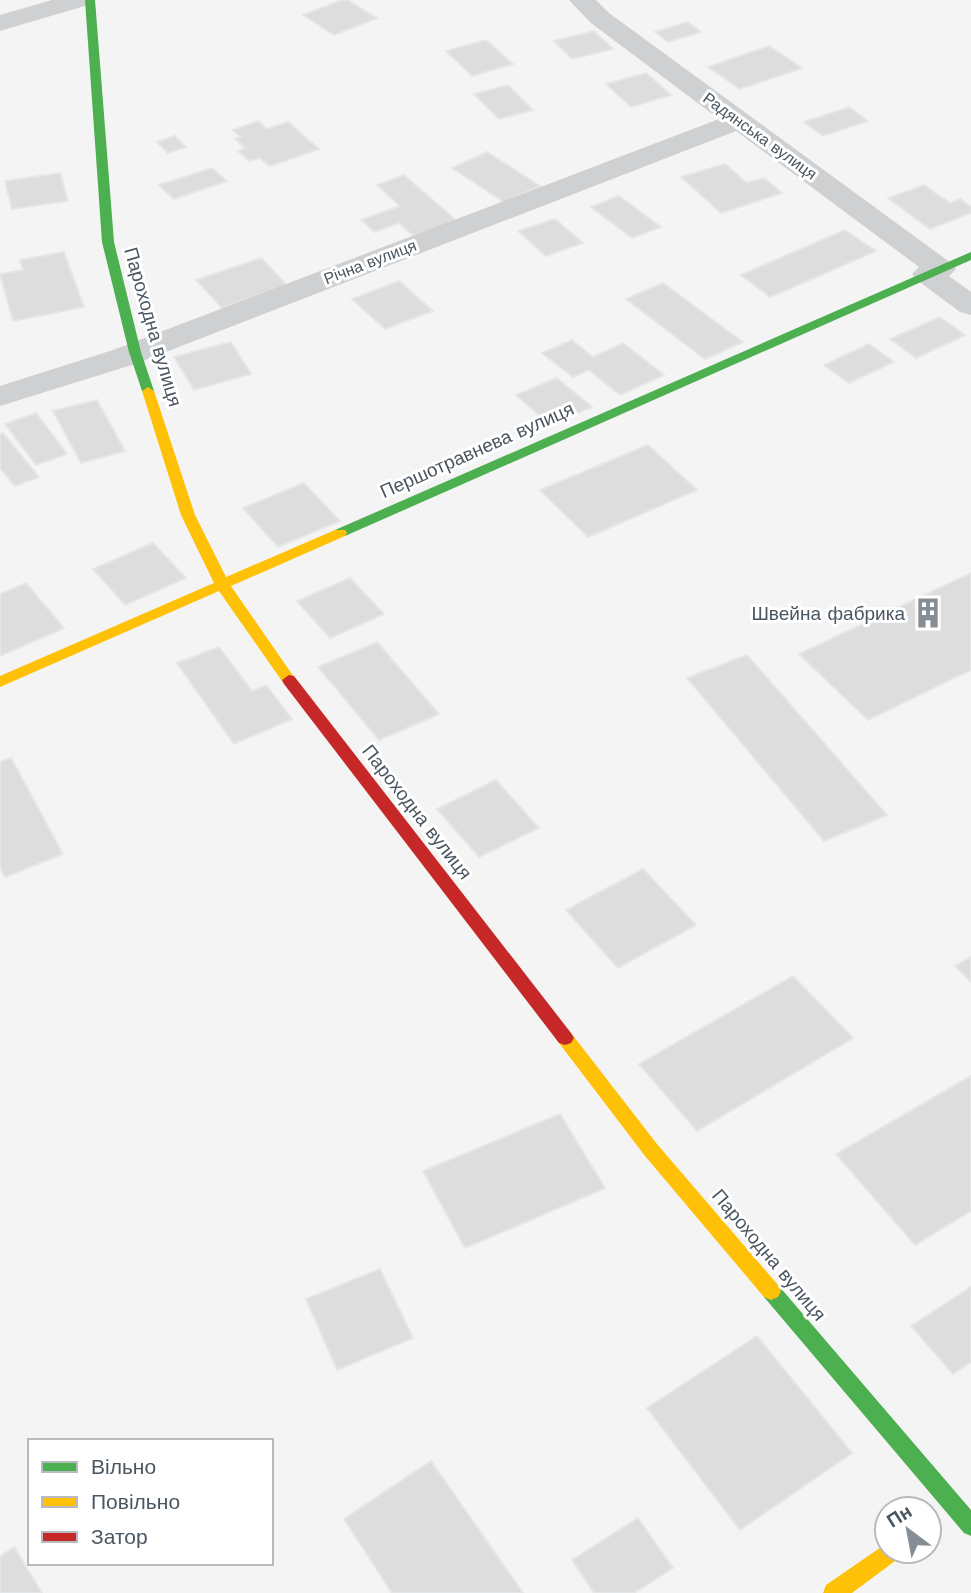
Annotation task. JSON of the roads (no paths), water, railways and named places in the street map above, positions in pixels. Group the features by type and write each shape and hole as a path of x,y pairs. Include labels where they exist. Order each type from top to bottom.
{"street":[{"path":"0,23 79,0"},
{"name":"Пароходна вулиця","path":"90,0 108,242 135,352 188,515 223,586 288,680 651,1150 958,1502 971,1526"},
{"name":"Радянська вулиця","path":"582,0 600,18 934,272 971,306"},
{"name":"Річна вулиця","path":"0,396 135,352 738,121"},
{"name":"Першотравнева вулиця","path":"0,682 971,256"},
{"path":"943,1514 958,1502"},
{"path":"834,1593 873,1565"}],"place":[{"name":"Швейна фабрика","path":"928,613"}]}
